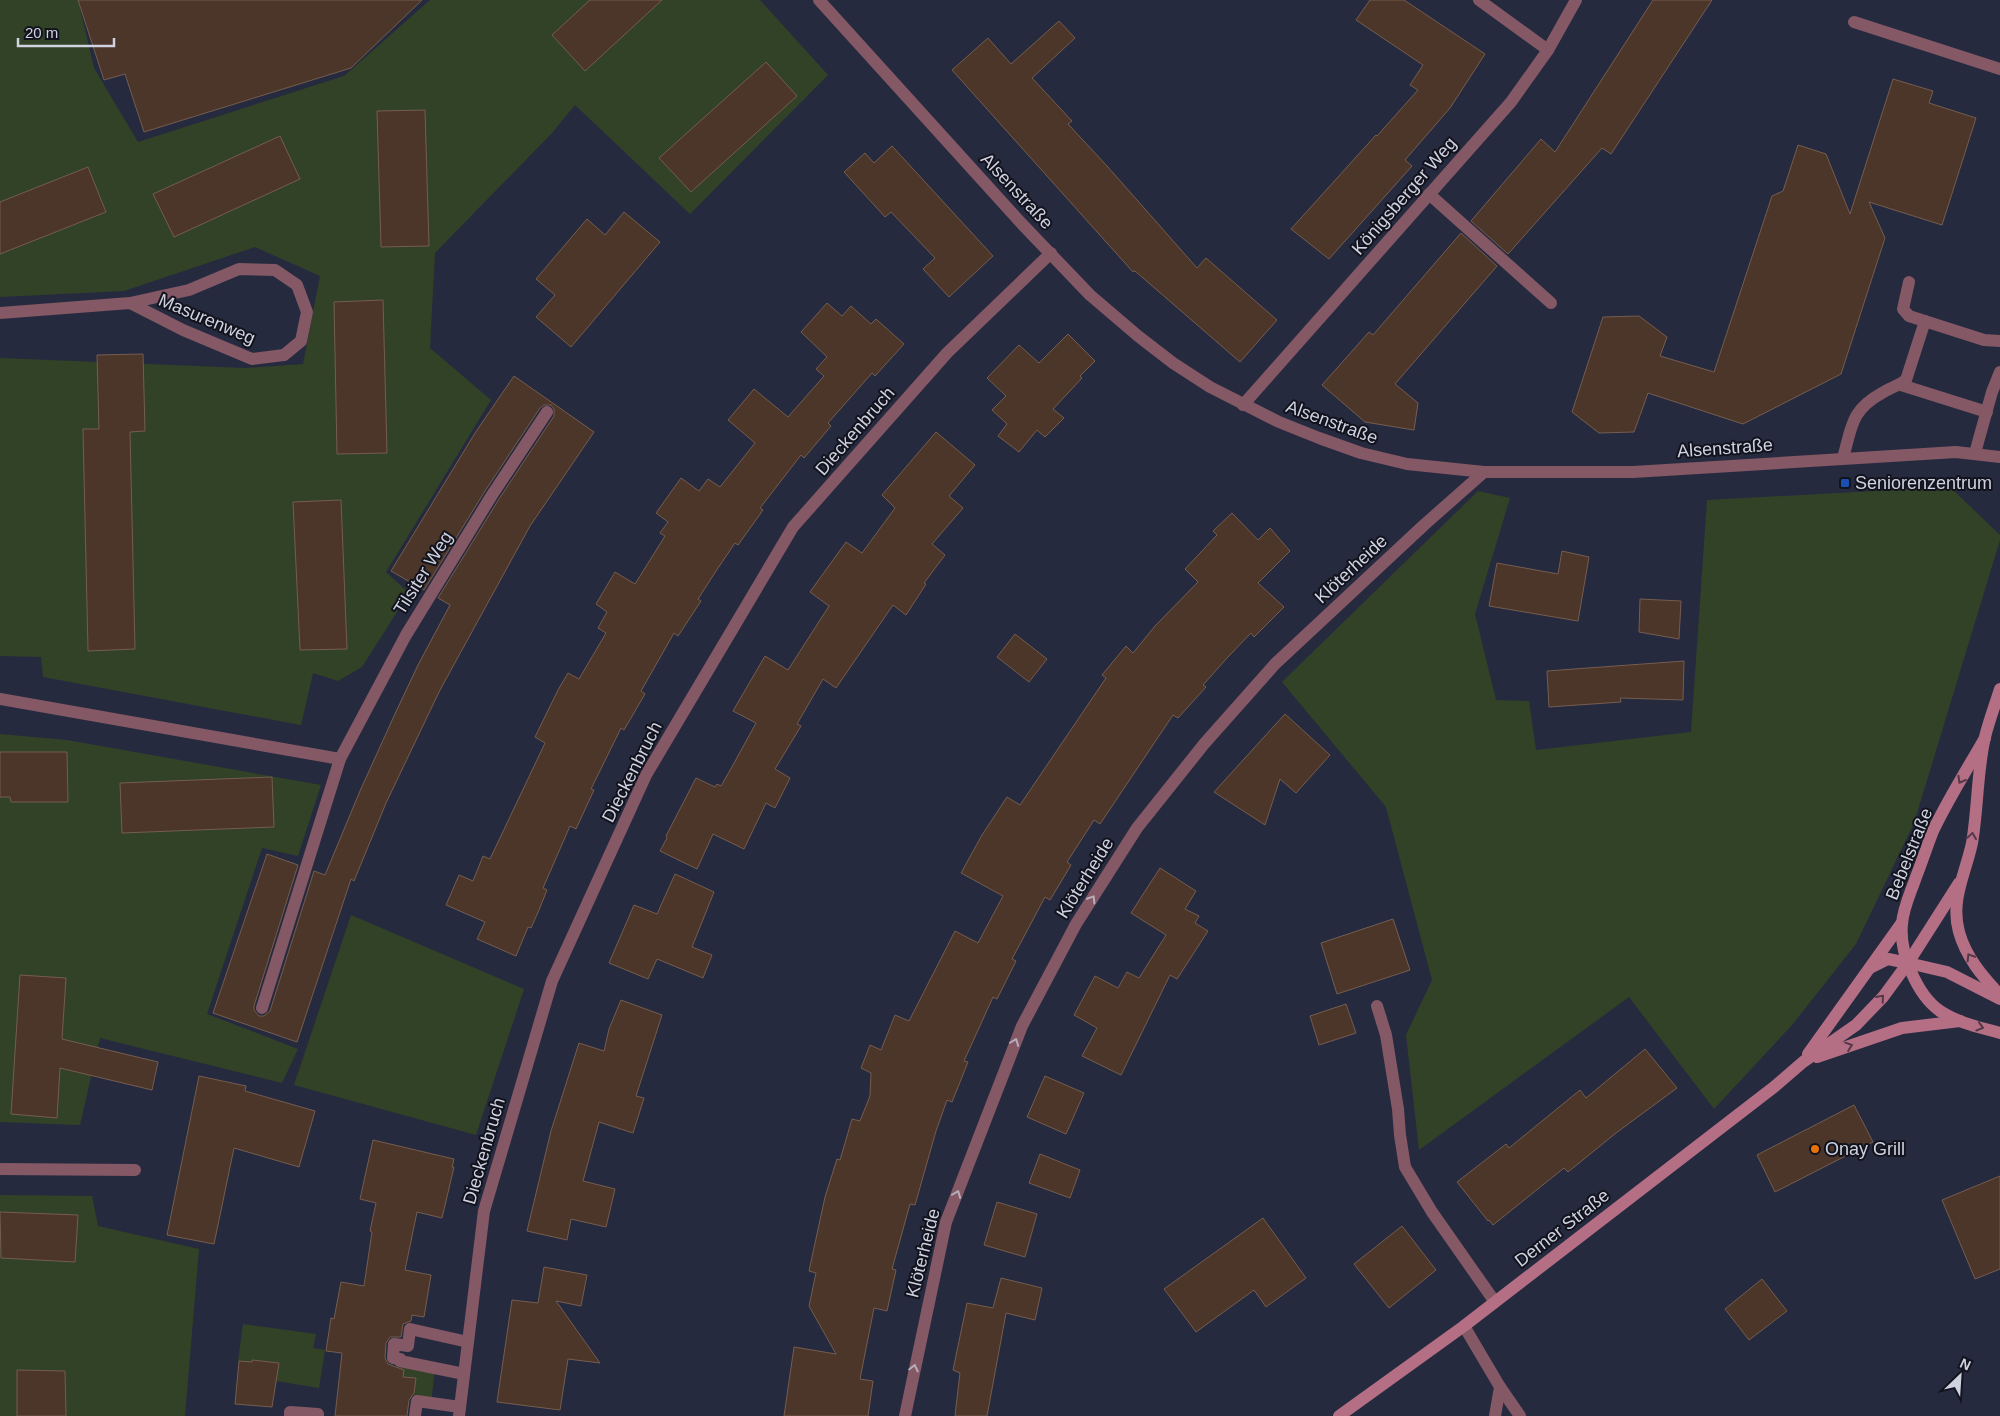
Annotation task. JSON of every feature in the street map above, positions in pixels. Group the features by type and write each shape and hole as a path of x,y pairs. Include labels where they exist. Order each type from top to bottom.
{"street":[{"name":"Alsenstraße","path":"819,0 1022,224 1090,295 1173,363 1210,387 1243,405 1311,435 1361,453 1407,464 1484,472 1633,472 1956,452 2000,457"},
{"path":"1479,0 1548,50"},
{"name":"Königsberger Weg","path":"1243,405 1511,102 1548,50 1576,0"},
{"path":"1854,22 2000,70"},
{"path":"1429,194 1551,303"},
{"name":"Dieckenbruch","path":"460,1412 484,1211 552,981 646,775 793,527 947,353 1051,253"},
{"name":"Masurenweg","path":"0,313 130,303 189,290 239,269 275,270 297,285 307,312 301,341 284,355 252,359 165,322 130,303"},
{"path":"1909,282 1903,309 1909,316 1984,340 2000,341"},
{"path":"1843,458 1855,414 1866,402 1906,380 1925,321"},
{"path":"1976,453 2000,372"},
{"path":"1900,385 1987,412"},
{"name":"Tilsiter Weg","path":"262,1008 340,760 406,635 492,495 547,412"},
{"name":"Klöterheide","path":"904,1416 946,1222 1022,1026 1076,924 1137,828 1204,744 1275,664 1424,525 1484,472"},
{"name":"Bebelstraße","path":"1959,883 1972,843 1985,738 2000,689"},
{"path":"0,699 340,760"},
{"name":"Bebelstraße","path":"1960,1021 1939,1010 1924,996 1914,979 1908,962 1903,944 1902,924 1906,906 1934,830 1985,738"},
{"path":"1959,883 1956,908 1958,930 1967,954 2000,995"},
{"name":"Derner Straße","path":"1339,1416 1464,1326 1774,1087 1803,1062 1856,1025 1883,997 1959,883"},
{"name":"Derner Straße","path":"1803,1062 1902,924"},
{"path":"1872,967 1888,959 1908,962 1947,972 2000,998"},
{"path":"1377,1006 1386,1035 1405,1167 1432,1212 1495,1302"},
{"path":"1960,1021 2000,1033"},
{"name":"Derner Straße","path":"1803,1062 1902,1028 1960,1021"},
{"path":"0,1169 135,1170"},
{"path":"1464,1326 1500,1387 1520,1416"},
{"path":"464,1374 400,1362 400,1359 393,1358 394,1344 408,1346 410,1330 468,1342"},
{"path":"1495,1416 1500,1387"},
{"path":"416,1416 417,1401 460,1412"},
{"path":"290,1416 290,1412 318,1414 318,1416"}],"green space":[{"path":"0,0 78,0 94,68 138,142 344,76 430,0 760,0 828,75 690,214 575,105 552,133 435,253 430,348 491,400 386,572 409,593 362,667 338,681 313,673 301,725 43,677 41,657 0,656 0,358 245,368 303,364 320,276 255,247 124,291 0,297"},
{"path":"1950,487 2000,535 2000,540 1914,823 1856,944 1792,1025 1714,1109 1629,997 1419,1150 1406,1035 1432,980 1386,807 1282,682 1478,491 1510,498 1475,614 1496,700 1529,701 1536,750 1691,732 1707,500"},
{"path":"0,734 67,740 321,785 298,856 262,848 207,1014 298,1049 282,1083 100,1038 80,1125 0,1122"},
{"path":"351,915 524,989 476,1135 294,1085"},
{"path":"0,1195 92,1196 98,1226 199,1249 185,1416 0,1416"},
{"path":"243,1324 316,1334 313,1348 325,1350 319,1388 276,1381 278,1363 253,1360 252,1362 238,1361"},
{"path":"400,1361 435,1369 431,1403 413,1400 416,1378 398,1377"}],"building":[{"path":"78,0 422,0 351,68 144,132 125,74 104,80"},
{"path":"590,0 662,0 585,71 552,35"},
{"path":"1370,0 1404,0 1485,54 1450,108 1405,160 1412,166 1329,259 1291,229 1418,90 1410,85 1423,65 1356,20"},
{"path":"1653,0 1712,0 1611,154 1602,148 1508,254 1471,221 1541,139 1555,152"},
{"path":"1059,21 1075,38 1032,78 1072,121 1068,124 1197,268 1206,258 1277,320 1240,362 1135,271 1133,272 952,70 988,38 1011,64"},
{"path":"766,62 797,96 691,192 659,158"},
{"path":"1893,79 1933,91 1929,103 1976,118 1942,225 1869,202 1885,238 1841,374 1743,424 1648,393 1634,432 1599,433 1572,412 1603,317 1639,316 1667,337 1660,356 1714,372 1772,196 1783,191 1798,145 1826,154 1850,214"},
{"path":"425,110 429,246 381,247 377,111"},
{"path":"280,136 300,179 174,237 153,194"},
{"path":"892,146 993,256 949,297 923,269 935,258 891,212 885,217 844,172 865,153 874,163"},
{"path":"88,167 106,212 0,254 0,202"},
{"path":"624,212 660,242 571,347 536,317 555,295 536,279 587,219 605,235"},
{"path":"1461,233 1497,266 1395,384 1418,403 1414,430 1365,422 1322,385 1369,332 1373,335"},
{"path":"383,300 387,453 337,454 334,302"},
{"path":"827,303 842,316 851,306 871,324 876,319 904,344 875,376 872,373 828,423 831,426 804,458 801,455 760,508 763,510 738,545 735,543 698,599 701,601 678,636 674,633 641,691 645,694 624,730 621,728 591,789 594,790 576,829 570,826 543,888 547,890 539,910 531,928 528,927 516,956 477,939 485,922 446,905 459,875 473,881 483,856 490,859 545,743 535,737 558,690 568,673 579,679 606,633 598,628 607,612 596,604 615,572 635,584 665,536 660,533 668,522 656,513 681,478 699,491 708,479 720,487 755,443 728,420 754,389 788,417 824,376 816,369 827,357 801,332"},
{"path":"1068,334 1095,361 1053,409 1064,418 1045,437 1037,430 1019,452 998,436 1007,424 992,410 1006,396 987,378 1019,345 1039,363"},
{"path":"143,354 145,431 130,432 135,649 88,651 83,429 99,429 97,355"},
{"path":"514,376 594,432 530,526 440,690 386,803 354,881 351,879 297,1042 213,1013 267,854 298,865 254,1006 254,1010 259,1016 264,1016 270,1011 314,871 325,875 394,716 418,665 450,605 438,598 499,499 554,416 554,409 551,405 544,405 540,408 485,491 424,590 391,571 475,433"},
{"path":"936,432 975,465 949,496 963,508 932,544 945,555 924,583 926,584 906,615 893,605 836,688 823,679 797,724 801,726 775,769 790,778 775,808 766,803 744,849 713,834 697,869 660,851 696,778 715,787 717,784 721,786 756,723 733,711 765,656 788,670 829,606 810,592 846,542 862,553 895,508 882,495"},
{"path":"341,500 347,649 300,650 293,502"},
{"path":"1232,513 1258,540 1270,528 1290,551 1258,583 1284,607 1254,637 1251,633 1227,658 1203,685 1206,687 1178,718 1173,715 1100,824 1094,820 1067,862 1071,865 1050,900 1045,897 1012,959 1016,961 997,999 993,997 964,1061 968,1062 952,1102 947,1100 915,1205 910,1204 892,1269 896,1270 887,1311 874,1308 860,1379 873,1381 868,1416 784,1416 794,1347 836,1354 809,1306 816,1273 809,1271 825,1197 837,1159 840,1160 852,1119 860,1121 870,1096 871,1073 861,1068 870,1045 881,1050 895,1015 909,1021 955,931 978,943 1003,896 961,873 982,835 1007,797 1020,805 1106,678 1102,675 1126,646 1133,653 1155,626 1198,582 1185,569 1217,535 1213,531"},
{"path":"1562,551 1589,557 1578,621 1489,606 1497,563 1558,574"},
{"path":"1640,599 1681,601 1679,639 1639,632"},
{"path":"1015,634 1047,659 1029,682 997,657"},
{"path":"1684,661 1683,700 1620,698 1621,702 1549,707 1547,671"},
{"path":"1285,714 1330,755 1296,793 1280,779 1265,825 1214,792"},
{"path":"0,752 67,752 68,802 11,802 10,797 0,797"},
{"path":"272,777 274,827 122,833 120,783"},
{"path":"1160,868 1196,891 1185,909 1199,916 1195,923 1208,931 1177,979 1170,975 1121,1075 1082,1056 1097,1028 1074,1015 1095,976 1118,988 1127,972 1139,978 1166,935 1131,913"},
{"path":"675,874 714,892 692,947 712,955 703,978 657,959 648,979 609,963 634,905 657,914"},
{"path":"1393,919 1410,970 1337,994 1321,943"},
{"path":"20,975 66,978 62,1039 158,1062 152,1090 60,1068 57,1118 11,1114"},
{"path":"621,1000 662,1015 636,1096 644,1098 633,1133 599,1122 583,1181 615,1189 606,1227 571,1219 567,1240 527,1231 551,1131 579,1043 604,1051 609,1029"},
{"path":"1346,1004 1356,1033 1319,1045 1310,1016"},
{"path":"1645,1049 1677,1088 1616,1133 1568,1172 1564,1168 1493,1225 1488,1221 1457,1182 1506,1144 1509,1148 1580,1090 1586,1098"},
{"path":"199,1076 246,1086 245,1091 315,1111 299,1167 234,1148 214,1244 167,1235"},
{"path":"1045,1076 1084,1093 1066,1134 1027,1117"},
{"name":"Onay Grill","path":"1854,1105 1873,1142 1775,1192 1757,1155"},
{"path":"373,1140 454,1159 452,1167 454,1167 442,1218 417,1212 405,1270 431,1275 424,1317 412,1315 411,1321 403,1324 401,1337 390,1337 386,1343 385,1358 388,1364 404,1370 403,1377 416,1378 414,1393 409,1400 407,1416 335,1416 342,1353 326,1351 331,1318 334,1319 341,1282 364,1286 372,1232 370,1231 376,1203 360,1199"},
{"path":"1040,1154 1080,1170 1070,1198 1029,1183"},
{"path":"2000,1176 2000,1269 1975,1279 1942,1200"},
{"path":"997,1202 1037,1214 1025,1257 984,1245"},
{"path":"0,1212 78,1215 75,1262 1,1258"},
{"path":"1263,1218 1306,1278 1266,1307 1254,1290 1196,1332 1164,1289"},
{"path":"1402,1226 1436,1270 1389,1308 1354,1264"},
{"path":"544,1267 587,1275 581,1306 556,1301 600,1363 568,1359 560,1410 497,1402 512,1300 538,1303"},
{"path":"1001,1278 1042,1288 1035,1320 1006,1313 987,1416 955,1416 960,1373 953,1370 967,1303 993,1308"},
{"path":"1762,1279 1787,1311 1749,1340 1725,1309"},
{"path":"252,1360 279,1363 272,1407 235,1404 239,1361 252,1362"},
{"path":"17,1370 65,1371 66,1416 17,1416"}],"place":[{"name":"Seniorenzentrum","path":"1845,483"},
{"name":"Onay Grill","path":"1815,1149"}]}
